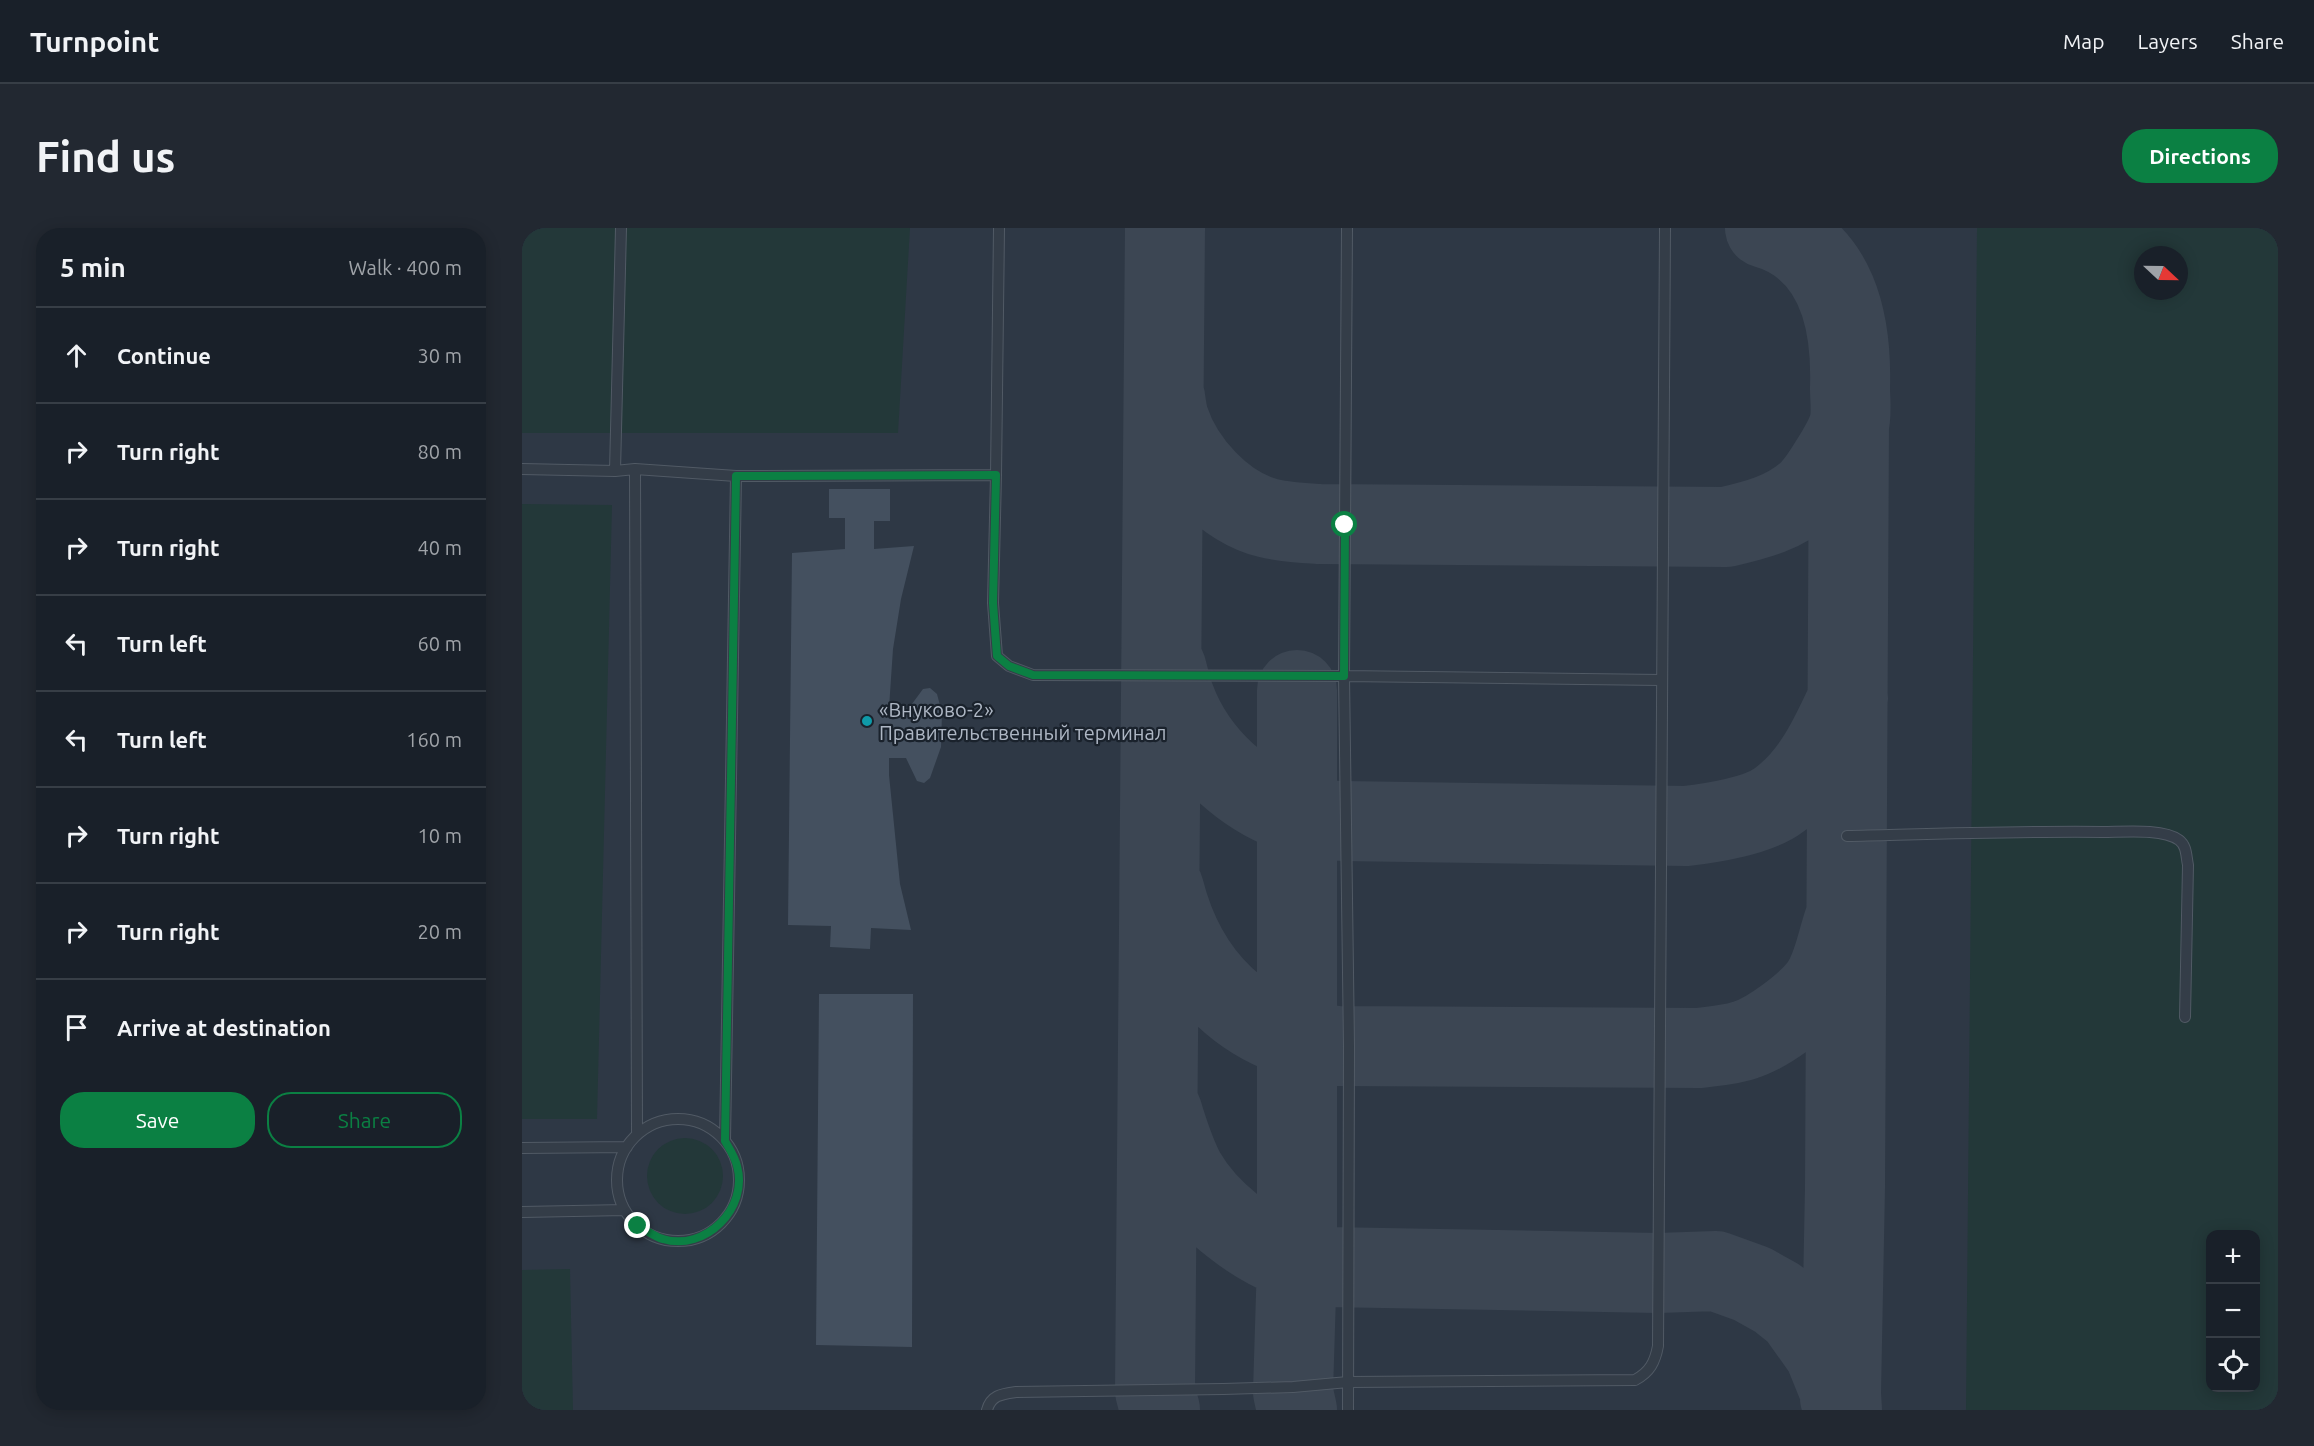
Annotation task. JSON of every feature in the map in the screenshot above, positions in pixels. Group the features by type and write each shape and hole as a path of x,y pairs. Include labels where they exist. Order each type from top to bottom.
{"lane":[{"path":"615,471 621,228"},
{"path":"999,228 993,630 997,656 1009,666 1033,675 1344,676 1661,681"},
{"path":"1347,228 1344,676 1348,1022 1348,1410"},
{"path":"987,1410 995,1396 1016,1392 1293,1387 1348,1382 1635,1380 1652,1367 1658,1346 1665,228"},
{"path":"522,469 615,471 635,469 736,476 996,475"},
{"path":"635,469 637,1132 618,1170 618,1191 625,1210 638,1226 663,1239 684,1241 702,1236 720,1225 738,1194 738,1166 725,1141 709,1127 679,1119 658,1122 637,1132"},
{"path":"725,1141 736,476"},
{"path":"1847,836 2047,831 2150,833 2168,835 2179,840 2185,847 2188,865 2185,1017"},
{"path":"522,1148 627,1148"},
{"path":"522,1212 625,1210"}],"shaded area":[{"path":"522,228 2278,228 2278,1410 522,1410"}],"green space":[{"path":"522,228 910,228 898,433 522,433"},
{"path":"1977,228 2278,228 2278,1410 1966,1410"},
{"path":"522,504 612,505 597,1119 522,1119"},
{"path":"678,1138 692,1138 706,1144 717,1155 723,1169 720,1191 712,1203 692,1214 678,1214 664,1208 653,1197 647,1183 647,1169 653,1155 664,1144"},
{"path":"570,1269 573,1410 522,1410 522,1270"}],"building":[{"name":"«Внуково-2» Правительственный терминал","path":"829,489 890,489 890,521 874,521 874,549 914,546 901,599 893,649 889,708 909,708 923,689 930,688 937,694 942,713 941,747 930,778 924,783 917,781 906,758 889,758 900,884 911,930 871,928 870,949 830,947 831,926 788,925 792,553 845,549 845,518 829,518"},
{"path":"819,994 913,994 912,1347 816,1345"}],"taxiway":[{"path":"1160,1410 1155,1391 1165,228"},
{"path":"1165,397 1175,435 1195,466 1221,493 1236,504 1268,518 1319,524 1726,527 1748,522 1790,505 1809,491 1847,432 1850,416 1848,338 1836,291 1825,270 1809,252 1790,238 1765,228"},
{"path":"1842,1410 1849,425"},
{"path":"1166,667 1184,719 1196,739 1226,773 1244,788 1284,810 1310,818 1342,821 1686,826 1734,818 1770,806 1802,779 1828,740 1848,698"},
{"path":"1297,690 1297,1262 1293,1392 1297,1410"},
{"path":"1164,889 1174,920 1188,949 1204,975 1225,997 1248,1016 1275,1030 1305,1041 1338,1046 1699,1048 1740,1042 1786,1018 1820,986 1831,963 1844,921"},
{"path":"1162,1111 1181,1165 1206,1201 1232,1226 1279,1254 1299,1262 1327,1267 1658,1273 1716,1271 1752,1284 1777,1298 1797,1314 1824,1352 1841,1394 1840,1398"}],"place":[{"name":"«Внуково-2» Правительственный терминал","path":"867,721"}],"route":[{"path":"638,1226 663,1239 684,1241 702,1236 720,1225 738,1194 738,1166 725,1141 736,476 996,475 993,630 997,656 1009,666 1033,675 1344,676 1345,525"}]}
